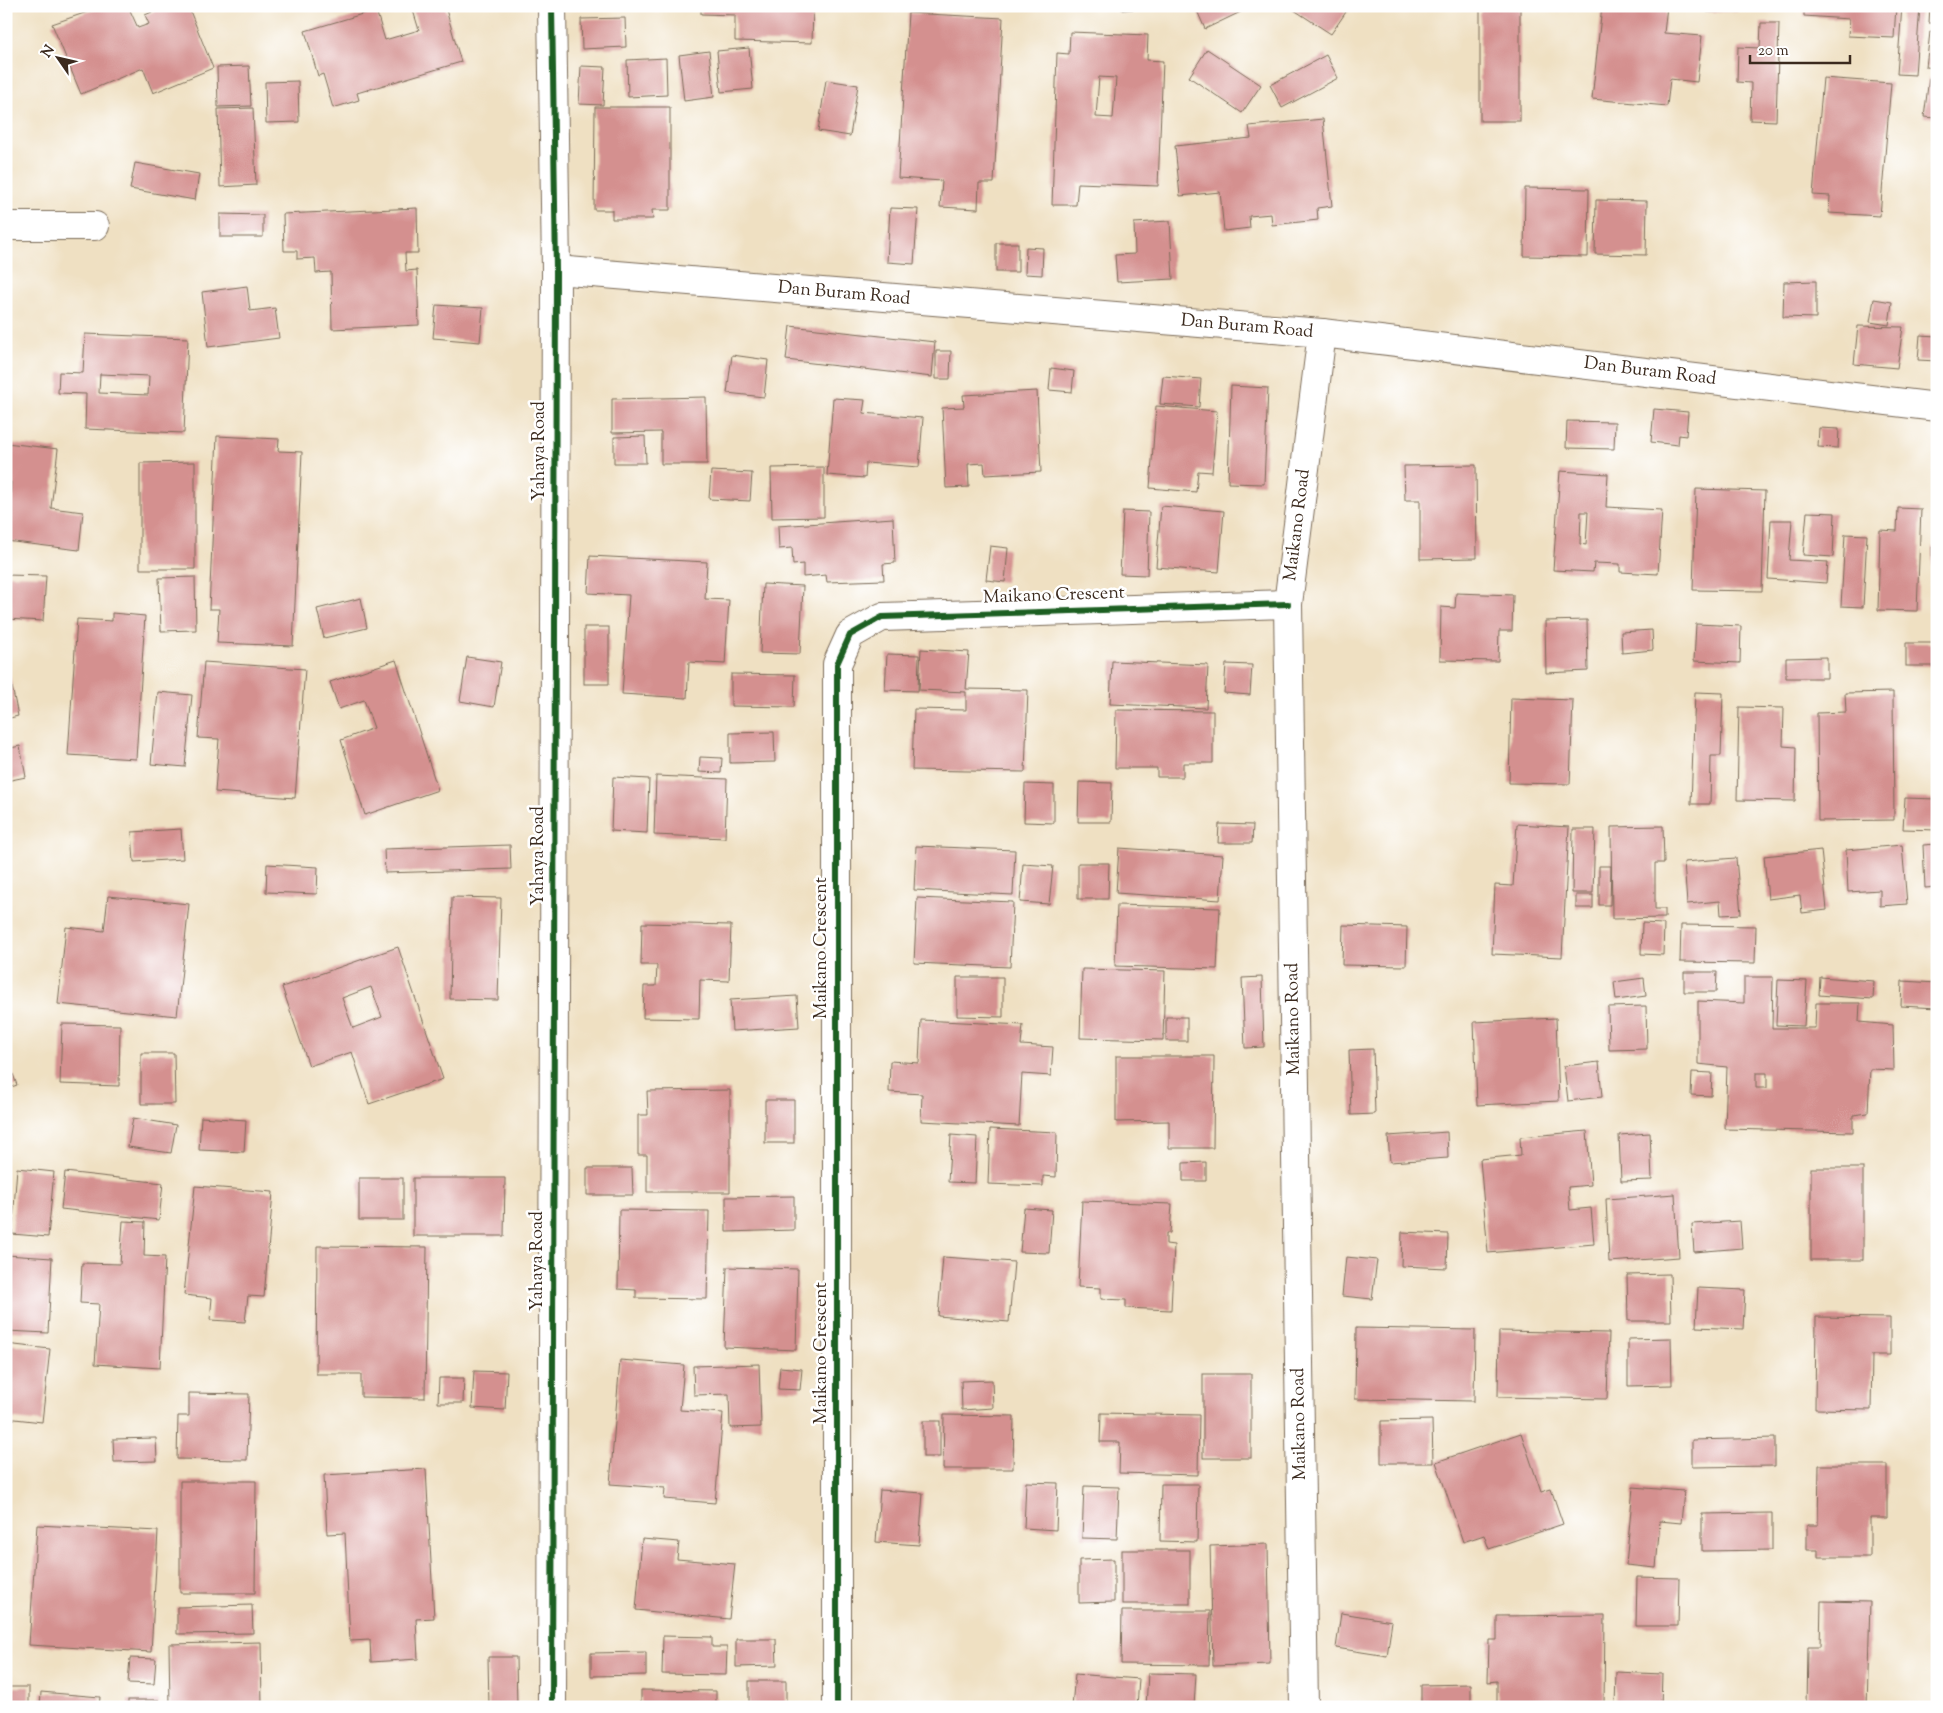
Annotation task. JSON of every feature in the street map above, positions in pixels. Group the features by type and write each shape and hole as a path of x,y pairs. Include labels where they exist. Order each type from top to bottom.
{"street":[{"name":"Yahaya Road","path":"552,6 556,270 552,1707"},
{"path":"6,226 95,226"},
{"name":"Dan Buram Road","path":"556,270 1322,333 1937,407"},
{"name":"Maikano Road","path":"1304,1707 1288,604 1322,333"},
{"name":"Maikano Crescent","path":"837,1707 837,664 850,635 882,617 1288,604"}],"building":[{"path":"105,6 128,6 138,28 149,24 145,15 161,8 160,6 188,6 213,68 153,93 143,68 81,94 52,24"},
{"path":"445,6 461,62 357,93 359,100 333,108 323,74 318,76 305,31 376,10 385,40 419,30 412,7"},
{"path":"701,6 813,6 812,43 735,41 735,15 701,14"},
{"path":"1121,6 1148,6 1148,8 1122,10"},
{"path":"1195,6 1253,6 1205,29"},
{"path":"1288,6 1336,6 1346,12 1331,34"},
{"path":"1480,6 1520,6 1520,121 1480,121"},
{"path":"1602,6 1667,6 1664,33 1702,36 1697,82 1670,79 1667,106 1592,99"},
{"path":"1707,6 1738,6 1738,11 1707,12"},
{"path":"1804,6 1896,6 1894,38 1848,36 1849,19 1804,16"},
{"path":"1902,6 1920,6 1915,75 1897,74"},
{"path":"1930,6 1937,6 1937,23 1929,23"},
{"path":"908,13 1003,18 994,183 979,183 978,209 940,207 942,181 898,178"},
{"path":"625,18 626,47 582,49 581,19"},
{"path":"1761,23 1779,23 1776,121 1750,120 1751,83 1737,82 1738,47 1760,48"},
{"path":"1070,32 1148,35 1147,60 1163,61 1158,186 1078,183 1076,205 1052,205 1057,53 1069,54","holes":["1099,77 1116,78 1113,118 1096,117"]},
{"path":"1930,32 1937,33 1937,68 1926,67"},
{"path":"749,48 753,89 721,92 717,51"},
{"path":"1207,49 1261,85 1242,113 1189,77"},
{"path":"709,51 714,97 684,101 679,55"},
{"path":"1326,55 1338,78 1282,108 1270,85"},
{"path":"666,58 667,95 628,97 627,60"},
{"path":"249,66 251,106 218,107 217,67"},
{"path":"581,66 605,67 603,105 579,104"},
{"path":"1823,78 1891,83 1880,216 1829,213 1830,196 1813,195"},
{"path":"1929,78 1937,78 1937,118 1924,117"},
{"path":"826,80 858,85 850,136 818,131"},
{"path":"298,81 299,122 266,123 265,82"},
{"path":"595,107 670,107 670,210 652,210 653,219 612,219 612,210 594,210"},
{"path":"253,108 256,185 220,187 218,109"},
{"path":"1323,119 1332,206 1317,208 1318,220 1272,225 1271,214 1249,216 1250,228 1224,231 1220,192 1180,196 1175,146 1251,138 1249,126"},
{"path":"135,163 199,174 195,200 130,189"},
{"path":"1525,188 1589,189 1588,257 1524,256"},
{"path":"1596,200 1647,201 1646,255 1595,254"},
{"path":"417,208 418,253 405,253 406,271 417,270 419,325 332,329 331,272 316,273 315,258 297,259 297,251 284,251 283,214"},
{"path":"890,208 918,209 914,264 887,262"},
{"path":"220,214 263,215 263,237 220,237"},
{"path":"1170,221 1173,279 1117,282 1115,255 1135,254 1134,223"},
{"path":"996,243 1018,243 1018,272 996,272"},
{"path":"1026,247 1043,248 1042,275 1025,274"},
{"path":"1816,281 1816,318 1783,317 1784,282"},
{"path":"247,286 250,311 275,308 279,338 208,347 202,292"},
{"path":"1874,299 1892,302 1889,325 1870,322"},
{"path":"436,305 483,308 480,342 433,338"},
{"path":"790,326 935,342 932,377 786,360"},
{"path":"1858,326 1903,327 1897,368 1854,364"},
{"path":"85,334 188,338 184,433 85,429 86,394 58,393 59,372 83,373","holes":["100,374 149,376 148,395 99,393"]},
{"path":"1920,335 1937,336 1937,361 1918,360"},
{"path":"936,351 951,351 950,379 936,379"},
{"path":"732,355 768,360 764,397 727,393"},
{"path":"1051,368 1074,371 1072,392 1049,390"},
{"path":"1163,376 1201,379 1199,407 1160,404"},
{"path":"1231,386 1268,388 1264,484 1228,483"},
{"path":"1037,391 1041,472 985,475 984,463 968,464 969,487 946,488 942,408 964,407 963,395"},
{"path":"706,397 707,464 661,464 661,432 612,433 612,399"},
{"path":"833,398 865,400 863,413 923,418 919,467 866,463 865,478 827,475"},
{"path":"1156,406 1217,411 1212,472 1198,471 1196,492 1150,488"},
{"path":"1654,409 1688,412 1686,436 1679,435 1678,445 1651,442"},
{"path":"1567,421 1615,422 1614,449 1566,448"},
{"path":"1819,428 1839,429 1838,448 1818,447"},
{"path":"217,436 279,439 278,451 302,452 293,646 217,643 219,609 209,609"},
{"path":"645,436 646,463 614,463 614,437"},
{"path":"6,443 58,449 51,508 83,512 79,550 6,541 6,503 10,503 11,482 6,482"},
{"path":"195,462 195,569 140,569 140,463"},
{"path":"1476,465 1477,558 1420,559 1420,500 1405,500 1404,466"},
{"path":"824,467 824,517 772,518 771,468"},
{"path":"711,471 752,473 750,501 709,499"},
{"path":"1560,471 1608,474 1606,507 1662,510 1658,574 1620,572 1620,564 1594,563 1593,572 1553,570","holes":["1581,512 1588,512 1586,545 1580,544"]},
{"path":"1696,489 1765,491 1762,591 1693,590"},
{"path":"1161,506 1224,511 1219,572 1156,567"},
{"path":"1898,508 1921,509 1917,611 1878,610 1880,530 1897,531"},
{"path":"1123,511 1149,512 1147,575 1120,574"},
{"path":"1807,512 1835,513 1833,557 1803,555"},
{"path":"893,518 895,563 883,564 884,580 827,582 826,575 803,577 803,564 793,565 792,548 779,549 778,526"},
{"path":"1771,520 1792,520 1789,560 1828,562 1826,583 1768,579"},
{"path":"1845,534 1867,535 1863,607 1841,606"},
{"path":"990,546 1008,548 1005,582 986,580"},
{"path":"1932,547 1937,547 1937,636 1934,636"},
{"path":"590,556 707,562 705,599 729,600 725,664 689,662 687,698 622,694 629,595 588,593"},
{"path":"6,575 46,576 43,621 6,619"},
{"path":"195,577 196,630 161,631 159,578"},
{"path":"763,584 803,586 800,654 760,653"},
{"path":"1456,593 1513,595 1512,631 1499,631 1498,661 1440,660 1441,607 1455,608"},
{"path":"361,598 367,628 324,638 317,609"},
{"path":"112,613 145,616 136,759 68,755 77,619 112,621"},
{"path":"1587,620 1588,671 1546,673 1545,621"},
{"path":"1696,624 1741,626 1740,663 1694,661"},
{"path":"584,627 609,627 609,684 584,684"},
{"path":"1652,630 1653,650 1622,653 1621,632"},
{"path":"1906,643 1937,643 1937,666 1906,666"},
{"path":"921,649 969,652 966,689 1028,690 1025,772 912,770 914,709 966,710 966,692 919,690"},
{"path":"887,654 919,655 918,691 885,690"},
{"path":"6,657 18,716 6,719"},
{"path":"467,657 501,662 494,707 460,701"},
{"path":"1827,657 1827,678 1786,678 1786,658"},
{"path":"396,660 438,790 365,815 341,740 374,728 364,700 339,709 330,682"},
{"path":"1112,661 1208,665 1206,708 1110,704"},
{"path":"204,662 305,669 295,798 215,792 219,739 198,738"},
{"path":"1226,664 1252,665 1250,695 1224,693"},
{"path":"731,674 795,675 794,707 731,706"},
{"path":"158,692 192,695 185,767 151,764"},
{"path":"1695,692 1723,693 1721,756 1711,756 1710,804 1691,804"},
{"path":"1893,692 1894,820 1818,821 1817,713 1846,712 1845,693"},
{"path":"1511,698 1573,700 1570,784 1509,783"},
{"path":"1739,707 1784,708 1783,746 1796,747 1795,801 1737,800"},
{"path":"1116,710 1213,711 1213,763 1183,763 1183,777 1157,777 1157,768 1115,768"},
{"path":"774,732 775,762 730,763 730,733"},
{"path":"20,746 26,777 6,781 6,749"},
{"path":"700,757 722,758 721,773 699,772"},
{"path":"656,776 727,779 725,838 654,835"},
{"path":"613,777 649,779 647,833 611,831"},
{"path":"1079,782 1112,783 1111,822 1078,822"},
{"path":"1025,784 1054,785 1054,823 1024,822"},
{"path":"1905,798 1937,799 1937,830 1903,829"},
{"path":"1219,824 1253,825 1252,843 1218,843"},
{"path":"1517,824 1569,827 1562,957 1492,954 1495,885 1513,886"},
{"path":"1663,826 1664,863 1655,863 1655,909 1665,909 1665,918 1612,919 1611,827"},
{"path":"181,829 183,859 134,862 132,832"},
{"path":"1573,829 1595,829 1593,893 1572,893"},
{"path":"1937,844 1937,887 1925,888 1923,845"},
{"path":"510,845 511,869 385,873 384,849"},
{"path":"1902,845 1907,904 1880,906 1880,890 1848,892 1846,850"},
{"path":"916,846 1015,850 1013,895 914,890"},
{"path":"1119,848 1223,855 1220,900 1116,893"},
{"path":"1821,850 1827,910 1802,913 1800,895 1768,899 1764,856"},
{"path":"1736,858 1741,914 1721,915 1720,901 1687,904 1684,862"},
{"path":"1078,863 1109,863 1108,899 1078,899"},
{"path":"267,864 318,867 317,894 266,892"},
{"path":"1023,864 1053,866 1049,904 1020,902"},
{"path":"1599,866 1611,866 1610,905 1599,905"},
{"path":"1576,895 1593,895 1593,908 1576,908"},
{"path":"108,896 189,904 177,1016 58,1004 66,927 104,931"},
{"path":"452,897 501,898 498,1000 450,999"},
{"path":"917,898 1013,902 1010,967 914,963"},
{"path":"1117,905 1220,908 1217,969 1115,966"},
{"path":"642,923 731,925 729,981 700,980 699,1019 643,1018 644,986 656,986 657,965 641,965"},
{"path":"1642,923 1664,924 1663,955 1641,954"},
{"path":"1343,925 1407,927 1406,966 1342,965"},
{"path":"1681,925 1756,926 1755,963 1680,962"},
{"path":"398,947 443,1079 369,1104 352,1052 309,1066 282,987","holes":["371,987 382,1017 353,1028 342,998"]},
{"path":"1082,969 1165,971 1163,1040 1080,1038"},
{"path":"1684,972 1717,972 1716,992 1684,992"},
{"path":"957,977 1003,977 1003,1017 957,1016"},
{"path":"1262,977 1264,1047 1245,1048 1242,978"},
{"path":"1744,977 1773,977 1772,1028 1815,1028 1816,1003 1860,1003 1859,1022 1893,1025 1894,1070 1870,1069 1868,1113 1853,1115 1853,1132 1725,1129 1727,1067 1698,1064 1698,1001 1744,1003","holes":["1756,1073 1767,1073 1767,1088 1756,1088"]},
{"path":"1820,977 1874,981 1873,999 1819,995"},
{"path":"1644,978 1646,996 1616,1000 1614,982"},
{"path":"1778,980 1807,981 1804,1026 1776,1025"},
{"path":"1902,981 1937,983 1937,1008 1901,1006"},
{"path":"797,996 799,1027 732,1031 730,1000"},
{"path":"1646,1006 1647,1049 1609,1050 1608,1007"},
{"path":"1166,1017 1187,1017 1187,1041 1166,1041"},
{"path":"1556,1018 1559,1101 1477,1105 1474,1022"},
{"path":"921,1020 1023,1025 1021,1045 1053,1047 1051,1076 1022,1074 1019,1126 921,1121 922,1094 889,1092 890,1061 919,1063"},
{"path":"62,1024 120,1025 119,1086 60,1084"},
{"path":"1373,1049 1375,1114 1351,1115 1349,1050"},
{"path":"141,1053 174,1053 175,1104 141,1104"},
{"path":"6,1055 17,1085 6,1089"},
{"path":"1116,1056 1214,1056 1213,1148 1169,1148 1169,1121 1116,1122"},
{"path":"1599,1062 1602,1097 1568,1101 1564,1066"},
{"path":"1692,1072 1712,1073 1711,1096 1691,1095"},
{"path":"730,1090 730,1192 647,1192 647,1155 638,1155 638,1115 648,1115 647,1091"},
{"path":"765,1100 794,1100 794,1143 765,1143"},
{"path":"201,1117 246,1120 244,1152 199,1150"},
{"path":"133,1118 176,1125 171,1153 128,1147"},
{"path":"990,1129 1057,1132 1056,1177 1043,1176 1043,1186 988,1184"},
{"path":"1587,1131 1591,1185 1568,1187 1570,1210 1591,1208 1594,1244 1488,1253 1480,1159 1521,1155 1520,1137"},
{"path":"1447,1132 1448,1158 1390,1162 1388,1136"},
{"path":"1650,1133 1652,1180 1621,1181 1619,1135"},
{"path":"951,1135 977,1137 975,1183 948,1182"},
{"path":"1206,1162 1206,1181 1183,1181 1183,1163"},
{"path":"17,1168 54,1172 48,1237 12,1234"},
{"path":"587,1168 632,1168 633,1195 587,1195"},
{"path":"1811,1168 1863,1168 1863,1260 1811,1260"},
{"path":"65,1172 163,1183 159,1220 61,1209"},
{"path":"359,1178 403,1178 403,1220 359,1220"},
{"path":"413,1178 505,1178 504,1236 413,1236"},
{"path":"195,1186 273,1192 264,1297 248,1296 245,1322 210,1320 212,1298 184,1295"},
{"path":"1675,1194 1679,1257 1609,1262 1606,1199"},
{"path":"794,1196 794,1230 726,1232 726,1197"},
{"path":"1082,1201 1172,1204 1170,1233 1166,1233 1166,1244 1174,1245 1171,1310 1126,1308 1126,1300 1101,1299 1101,1288 1078,1287"},
{"path":"1024,1208 1052,1210 1049,1253 1020,1252"},
{"path":"619,1210 709,1211 707,1299 636,1298 636,1290 618,1289"},
{"path":"123,1221 145,1222 144,1256 165,1257 160,1368 95,1364 99,1304 80,1303 82,1263 120,1264"},
{"path":"1740,1221 1742,1248 1694,1252 1692,1224"},
{"path":"1402,1232 1448,1234 1447,1268 1401,1266"},
{"path":"317,1246 427,1247 425,1398 361,1397 361,1374 316,1374"},
{"path":"6,1255 52,1258 48,1333 6,1331"},
{"path":"943,1257 1014,1262 1009,1322 938,1316"},
{"path":"1346,1257 1377,1260 1372,1299 1342,1296"},
{"path":"727,1267 798,1269 796,1350 724,1347"},
{"path":"1670,1274 1671,1321 1628,1321 1627,1275"},
{"path":"1698,1288 1745,1290 1743,1329 1696,1327"},
{"path":"1816,1317 1890,1318 1890,1355 1872,1355 1871,1410 1815,1409"},
{"path":"1356,1328 1475,1330 1474,1401 1355,1399"},
{"path":"1499,1331 1609,1333 1607,1399 1498,1397"},
{"path":"1671,1338 1672,1385 1628,1386 1628,1339"},
{"path":"6,1344 50,1349 42,1422 6,1418"},
{"path":"620,1360 684,1365 680,1410 723,1413 715,1503 664,1499 665,1488 610,1484"},
{"path":"759,1364 761,1427 730,1428 729,1394 694,1395 693,1366"},
{"path":"780,1367 802,1369 800,1390 778,1389"},
{"path":"474,1371 507,1372 505,1410 472,1408"},
{"path":"1203,1374 1251,1374 1251,1458 1203,1458"},
{"path":"439,1378 464,1378 463,1403 438,1403"},
{"path":"992,1380 993,1408 962,1410 961,1381"},
{"path":"189,1393 249,1394 247,1460 177,1459 178,1416 189,1416"},
{"path":"1101,1413 1199,1415 1198,1475 1119,1473 1120,1442 1100,1442"},
{"path":"944,1415 1014,1416 1013,1469 943,1469"},
{"path":"1432,1420 1433,1463 1381,1463 1381,1421"},
{"path":"923,1421 940,1421 940,1457 923,1457"},
{"path":"1521,1433 1541,1492 1551,1489 1563,1524 1489,1549 1484,1535 1463,1542 1436,1462"},
{"path":"156,1438 157,1461 114,1462 113,1439"},
{"path":"1775,1438 1775,1466 1692,1467 1692,1440"},
{"path":"1819,1465 1887,1465 1887,1518 1870,1518 1870,1557 1818,1557 1818,1550 1807,1550 1807,1525 1818,1525"},
{"path":"426,1469 434,1618 416,1619 418,1659 371,1662 370,1640 350,1641 345,1533 327,1534 324,1475"},
{"path":"180,1481 256,1481 255,1593 180,1593"},
{"path":"1026,1482 1058,1483 1056,1530 1024,1528"},
{"path":"1161,1484 1198,1484 1197,1542 1160,1541"},
{"path":"1084,1486 1119,1487 1117,1539 1082,1538"},
{"path":"1633,1487 1684,1491 1681,1523 1660,1521 1656,1568 1626,1565"},
{"path":"880,1490 923,1493 919,1545 876,1542"},
{"path":"1772,1513 1772,1550 1702,1551 1702,1514"},
{"path":"37,1525 158,1531 151,1652 29,1645"},
{"path":"642,1539 679,1542 677,1559 735,1564 729,1619 636,1610"},
{"path":"1268,1544 1270,1664 1213,1666 1210,1546"},
{"path":"1122,1550 1190,1550 1190,1604 1122,1604"},
{"path":"1114,1559 1114,1602 1079,1603 1079,1560"},
{"path":"1637,1577 1679,1578 1678,1626 1636,1626"},
{"path":"1821,1601 1870,1602 1867,1707 1807,1707 1808,1647 1820,1647"},
{"path":"252,1605 253,1633 177,1634 177,1607"},
{"path":"1122,1611 1210,1611 1209,1665 1121,1664"},
{"path":"1341,1613 1392,1621 1387,1656 1336,1648"},
{"path":"1605,1615 1604,1707 1497,1707 1497,1681 1488,1682 1489,1640 1497,1640 1497,1616"},
{"path":"663,1636 712,1637 712,1647 727,1647 726,1675 662,1674"},
{"path":"736,1639 776,1639 777,1666 736,1667"},
{"path":"261,1642 262,1707 170,1707 169,1644"},
{"path":"646,1652 646,1675 591,1676 591,1653"},
{"path":"488,1657 516,1657 517,1707 489,1707"},
{"path":"130,1658 156,1659 154,1684 128,1683"},
{"path":"1616,1672 1662,1674 1661,1707 1615,1707"},
{"path":"1148,1673 1196,1674 1194,1707 1146,1707"},
{"path":"1075,1674 1139,1679 1137,1707 1072,1707"},
{"path":"749,1681 786,1681 786,1707 749,1707"},
{"path":"1471,1684 1471,1707 1421,1707 1421,1685"},
{"path":"6,1687 29,1687 29,1707 6,1707"},
{"path":"641,1690 716,1691 716,1707 641,1707"},
{"path":"41,1692 100,1697 99,1707 40,1707"},
{"path":"128,1700 159,1700 159,1707 128,1707"}],"cycle path":[{"path":"552,6 556,270 552,1707"},
{"path":"837,1707 837,664 850,635 882,617 1288,604"}]}
